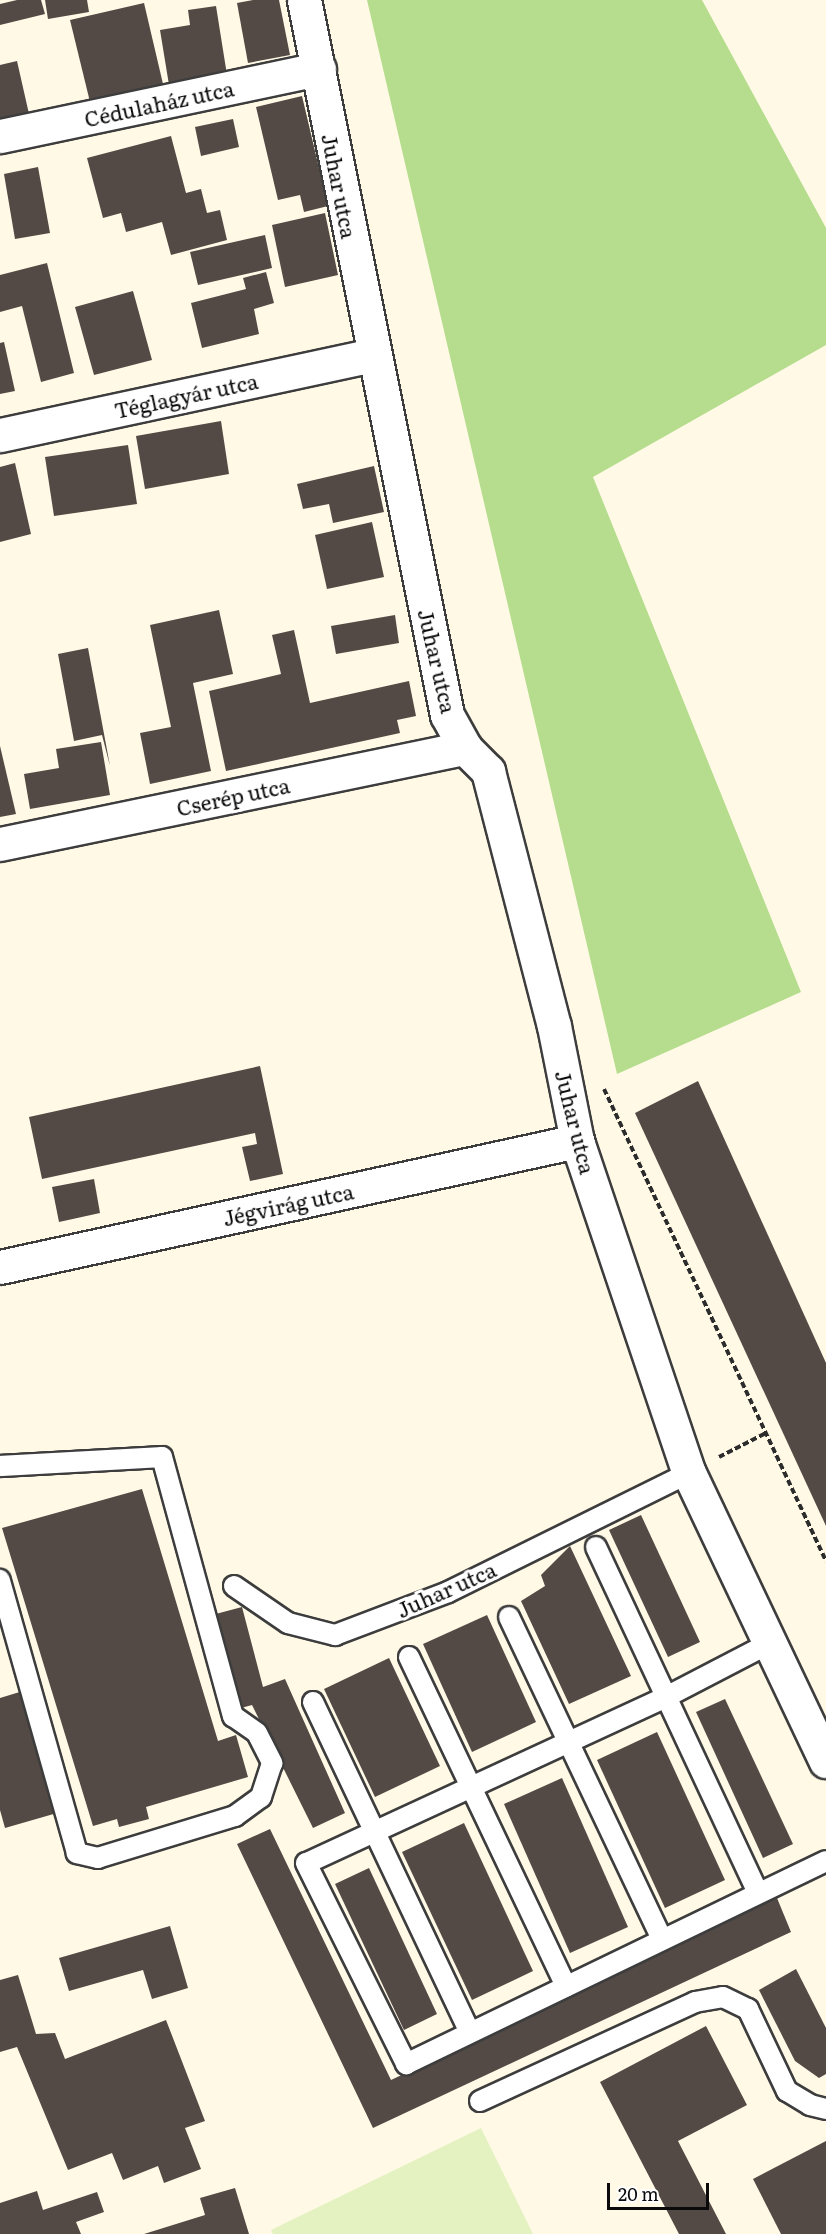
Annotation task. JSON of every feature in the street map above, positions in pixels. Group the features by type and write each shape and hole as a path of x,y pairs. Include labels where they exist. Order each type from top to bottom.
{"street":[{"name":"Juhar utca","path":"304,0 372,355 447,715 465,748 488,771 554,1026 577,1141 689,1473 768,1644 826,1761"},
{"name":"Cédulaház utca","path":"0,136 319,69"},
{"name":"Téglagyár utca","path":"0,435 372,355"},
{"name":"Cserép utca","path":"0,844 465,748"},
{"name":"Jégvirág utca","path":"0,1267 577,1141"}],"lane":[{"path":"0,1466 162,1457 233,1716 257,1733 272,1763 261,1797 235,1816 98,1858 77,1854 0,1580"},
{"name":"Juhar utca","path":"234,1586 288,1623 335,1635 448,1592 689,1473"},
{"path":"596,1547 758,1893"},
{"path":"509,1617 662,1940"},
{"path":"768,1644 666,1697 306,1863 406,2064 826,1861"},
{"path":"409,1658 566,1986"},
{"path":"313,1702 470,2032"},
{"path":"480,2101 695,2002 723,1997 748,2008 787,2091 810,2105 826,2109"}],"path":[{"path":"600,1082 826,1561"},
{"path":"689,1473 766,1433"}],"green space":[{"path":"367,0 702,0 826,228 826,345 593,477 801,992 617,1074"},
{"path":"481,2128 533,2234 273,2234 271,2230"}],"building":[{"path":"17,0 41,0 45,14 0,25 0,4"},
{"path":"45,0 87,0 89,12 48,19"},
{"path":"253,0 279,0 290,55 248,63 237,3"},
{"path":"144,3 163,84 90,102 70,20"},
{"path":"216,6 227,75 169,85 160,30 190,25 188,10"},
{"path":"17,61 29,114 0,121 0,65"},
{"path":"302,96 328,206 304,212 300,195 278,200 256,107"},
{"path":"233,119 239,147 201,156 195,127"},
{"path":"171,136 186,193 201,189 207,213 220,210 227,240 171,255 162,222 126,232 121,213 103,218 87,158"},
{"path":"38,167 50,233 15,239 4,174"},
{"path":"325,213 338,275 285,287 272,225"},
{"path":"265,235 272,268 198,285 190,252"},
{"path":"47,263 74,373 41,382 22,306 0,312 0,275"},
{"path":"266,272 274,303 254,309 259,334 202,348 191,303 246,289 243,278"},
{"path":"133,291 152,360 94,375 75,307"},
{"path":"4,342 15,391 0,394 0,343"},
{"path":"221,421 229,474 145,489 136,436"},
{"path":"128,445 137,504 54,516 45,457"},
{"path":"15,463 31,534 0,542 0,467"},
{"path":"374,466 384,512 333,523 329,504 303,509 297,484"},
{"path":"372,522 384,577 327,589 315,535"},
{"path":"219,610 233,674 193,683 211,771 150,784 140,733 171,727 150,625"},
{"path":"395,615 399,643 336,654 331,626"},
{"path":"294,630 310,703 409,681 416,716 397,720 400,733 226,771 209,691 281,674 272,635"},
{"path":"88,648 110,766 102,735 74,741 58,654"},
{"path":"101,742 110,795 30,809 24,774 59,768 56,749"},
{"path":"0,746 16,814 0,817"},
{"path":"260,1066 283,1174 250,1181 242,1147 257,1144 255,1133 42,1179 29,1117"},
{"path":"698,1081 826,1363 826,1526 635,1113"},
{"path":"94,1179 100,1213 59,1222 52,1187"},
{"path":"142,1489 218,1741 236,1735 248,1777 146,1807 149,1819 119,1827 117,1819 93,1826 2,1528"},
{"path":"641,1515 700,1642 668,1657 609,1530"},
{"path":"570,1546 631,1676 569,1704 521,1601 545,1586 541,1575"},
{"path":"242,1607 263,1687 285,1679 345,1813 313,1828 252,1705 241,1708 212,1615"},
{"path":"487,1615 536,1722 472,1752 423,1644"},
{"path":"389,1658 440,1766 375,1797 324,1689"},
{"path":"23,1691 57,1813 5,1828 0,1810 0,1698"},
{"path":"725,1699 793,1844 763,1858 696,1712"},
{"path":"657,1732 725,1880 665,1908 597,1760"},
{"path":"562,1778 628,1927 570,1953 504,1804"},
{"path":"464,1823 533,1971 472,2000 402,1852"},
{"path":"270,1829 391,2080 777,1898 791,1932 373,2128 237,1844"},
{"path":"369,1868 437,2014 404,2030 335,1884"},
{"path":"170,1926 188,1988 152,1999 143,1970 69,1991 59,1958"},
{"path":"796,1969 826,2028 826,2074 819,2078 795,2061 759,1990"},
{"path":"18,1975 36,2034 55,2033 65,2059 166,2020 205,2121 185,2128 201,2169 164,2183 158,2166 123,2180 112,2153 68,2170 17,2047 0,2052 0,1980"},
{"path":"706,2026 747,2105 678,2141 726,2234 679,2234 600,2082"},
{"path":"826,2141 826,2234 781,2234 753,2179"},
{"path":"235,2188 249,2234 144,2234 205,2215 200,2198"},
{"path":"37,2191 43,2210 97,2192 104,2212 76,2222 81,2234 0,2234 0,2203"}]}
